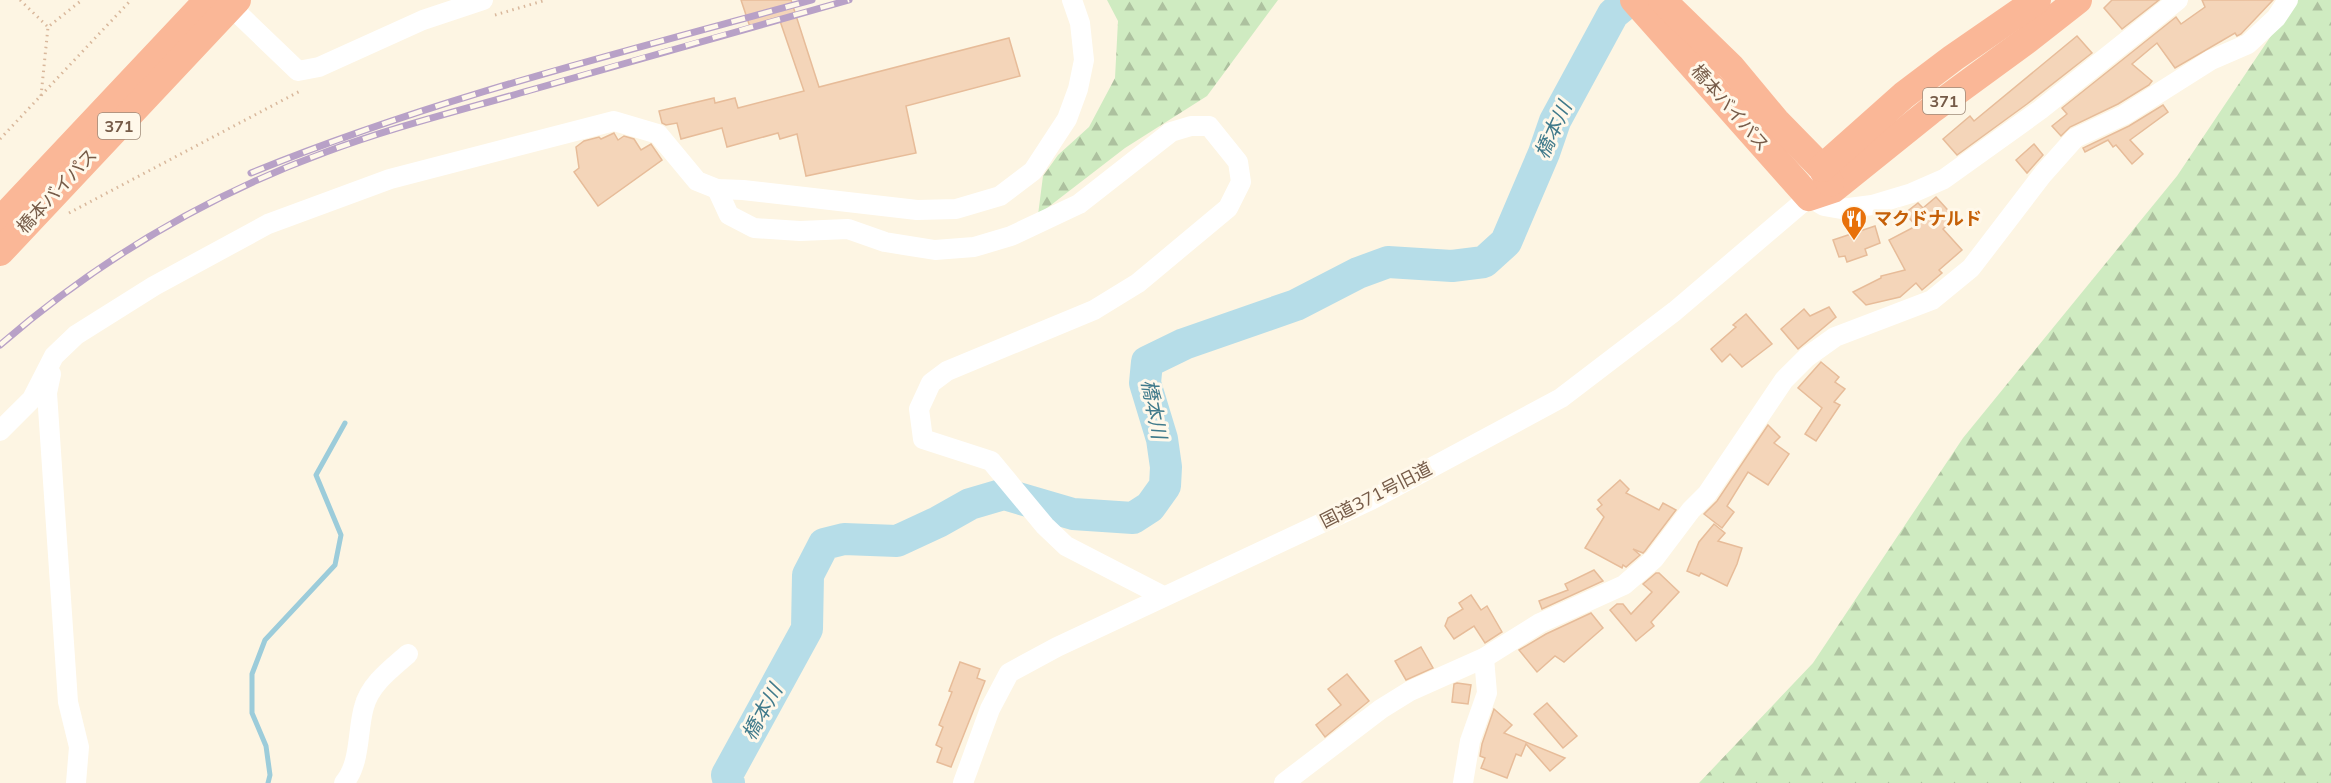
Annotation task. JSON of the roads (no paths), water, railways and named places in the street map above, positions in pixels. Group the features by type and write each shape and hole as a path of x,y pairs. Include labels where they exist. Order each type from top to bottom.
{"highway":[{"name":"橋本バイパス","path":"1635,0 1821,185"},
{"name":"橋本バイパス","path":"1662,0 1731,67 1767,130"},
{"name":"371","path":"1821,185 1904,95 2037,0"},
{"name":"371","path":"1821,185 1930,111 2078,0"},
{"name":"橋本バイパス","path":"0,221 225,2"},
{"name":"橋本バイパス","path":"0,252 225,2"}],"street":[{"path":"0,431 32,399 54,356 76,335 154,286 268,224 390,179 566,132 614,121 658,134 698,181 717,189 917,210 956,209 1000,196 1033,171 1067,119 1078,89 1084,60 1080,23 1072,0"},
{"path":"1821,185 1824,206 1841,209 1872,205 1912,193 1944,179 2040,110 2178,0"},
{"path":"1284,783 1382,709 1410,691 1484,658 1540,623 1624,585 1654,559 1691,510 1707,494 1784,380 1807,357 1835,336 1906,312 1932,300 1971,268 2043,174 2075,138 2124,115 2211,60 2248,44 2276,18 2288,0"},
{"path":"225,2 298,71 319,67 423,20 484,9"},
{"path":"717,189 729,215 754,228 800,231 848,229 885,242 935,250 974,247 1011,236 1078,204 1171,132 1191,126 1209,126 1238,162 1241,182 1228,208 1138,283 1094,310 947,371 931,383 919,409 923,439 991,461 1045,526 1066,546 1163,596"},
{"name":"国道371号旧道","path":"963,783 990,709 1009,673 1163,596 1371,500 1561,398 1675,311 1821,185"},
{"path":"54,356 47,393 68,702 79,747 76,783"},
{"path":"344,783 354,765 364,706 374,686 408,654"},
{"path":"1463,783 1470,741 1487,693 1484,658"}],"waterway":[{"name":"橋本川","path":"729,783 727,775 807,629 808,575 824,544 844,539 897,541 970,504 1004,494 1073,514 1133,518 1150,507 1165,486 1166,467 1162,439 1145,383 1147,362 1184,344 1296,305 1358,273 1388,262 1452,266 1484,262 1506,242 1544,153 1555,121 1613,14 1630,0"},
{"path":"268,783 270,775 266,746 252,713 252,674 265,640 335,565 341,535 316,475 345,423"}],"railway":[{"path":"251,173 319,146 458,99 812,0"},
{"path":"0,345 75,286 154,234 196,210 282,169 402,127 849,0"}],"place":[{"name":"マクドナルド","path":"1854,242"}]}
